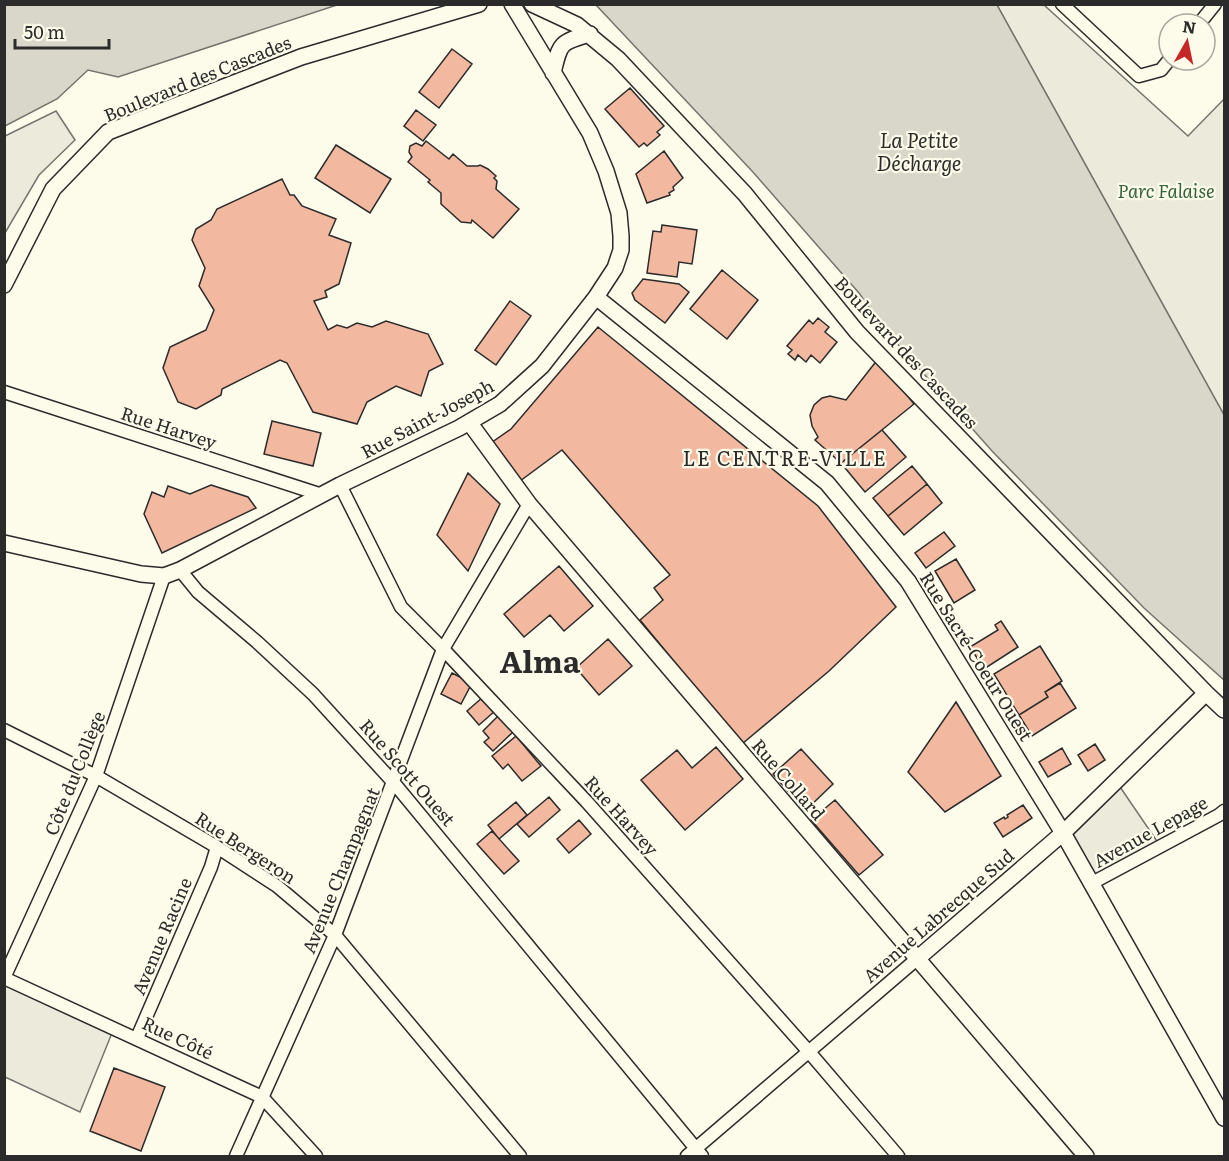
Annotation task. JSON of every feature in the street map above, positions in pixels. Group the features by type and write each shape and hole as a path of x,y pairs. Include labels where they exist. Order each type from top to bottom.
{"street":[{"name":"Boulevard des Cascades","path":"4,285 53,189 108,132 301,57 479,4"},
{"name":"Rue Saint-Joseph","path":"180,570 340,485 470,422 501,404 534,374 596,297 615,268 621,250 619,213 606,171 590,133 512,4"},
{"name":"Boulevard des Cascades","path":"532,4 577,25 618,59 746,194 857,332 1224,710"},
{"path":"1062,4 1140,76 1157,71"},
{"path":"553,73 558,50 567,40 590,34"},
{"name":"Rue Sacré-Coeur Ouest","path":"596,297 827,483 908,581 1063,833 1224,1118"},
{"name":"Rue Harvey","path":"4,392 322,495"},
{"name":"Rue Collard","path":"470,422 529,504 1086,1156"},
{"name":"Rue Harvey","path":"340,485 400,606 591,806 898,1156"},
{"name":"Avenue Champagnat","path":"236,1156 335,935 443,649 529,504"},
{"path":"6,546 141,574 164,576 180,570"},
{"name":"Rue Scott Ouest","path":"180,570 198,592 313,694 394,783 695,1154"},
{"name":"Côte du Collège","path":"4,978 96,776 164,576"},
{"name":"Avenue Labrecque Sud","path":"695,1154 809,1052 1063,833 1206,693"},
{"name":"Rue Bergeron","path":"4,730 96,776 217,847 277,886 335,935 520,1156"},
{"name":"Avenue Lepage","path":"1092,884 1223,816"},
{"name":"Avenue Racine","path":"137,1038 211,867 217,847"},
{"name":"Rue Côté","path":"4,978 262,1097 316,1156"}],"green space":[{"name":"Parc Falaise","path":"997,5 1044,5 1188,136 1224,99 1224,415"},
{"path":"56,111 75,140 39,175 5,233 5,136"},
{"path":"1116,781 1161,847 1092,883 1063,833"},
{"path":"6,983 112,1033 80,1112 5,1077 4,988"}],"water":[{"path":"5,4 337,5 118,77 88,70 57,99 5,126"},
{"name":"La Petite Décharge","path":"596,5 997,5 1224,415 1224,680 1144,608 992,451 886,331 859,293 752,171"}],"building":[{"path":"452,49 472,64 439,108 419,92"},
{"path":"630,88 664,126 657,132 660,135 647,146 644,143 639,147 605,109"},
{"path":"416,110 436,125 423,141 404,126"},
{"path":"426,141 449,159 453,154 467,166 480,165 488,169 496,176 494,178 497,181 496,189 519,209 493,238 472,220 471,223 461,222 441,204 441,193 428,182 430,180 408,162 412,157 409,152 410,146 416,143 422,146"},
{"path":"336,145 391,179 370,213 315,178"},
{"path":"664,151 683,178 673,187 674,190 669,193 670,195 647,203 636,174"},
{"path":"282,179 290,195 294,195 302,206 336,219 329,235 351,243 339,284 325,291 327,297 314,301 328,330 337,325 347,328 357,323 372,327 386,321 428,334 443,364 429,371 421,396 396,386 367,402 357,424 313,412 287,363 280,360 222,389 221,395 196,409 178,402 163,368 170,347 206,330 214,310 199,286 205,268 192,240 196,229 211,220 217,209"},
{"path":"662,225 697,230 692,264 679,262 677,277 647,273 653,231 661,232"},
{"path":"722,270 758,300 727,339 690,309"},
{"path":"643,279 679,284 689,292 665,323 635,300 632,293"},
{"path":"510,301 531,316 496,365 475,350"},
{"path":"818,318 829,327 825,332 837,342 820,363 811,355 806,362 798,355 795,360 788,354 792,350 787,346 809,320 813,324"},
{"path":"598,327 818,506 896,607 829,671 742,744 640,620 663,600 654,588 670,575 562,450 520,481 491,443 511,429"},
{"path":"878,359 914,404 841,463 815,440 818,437 812,426 810,415 814,405 822,398 830,396 846,400"},
{"path":"272,421 321,433 313,466 264,454"},
{"path":"882,430 906,457 865,492 841,463"},
{"path":"912,466 927,484 888,516 873,498"},
{"path":"468,473 500,504 468,571 437,535"},
{"path":"927,484 942,503 904,535 888,516"},
{"path":"211,485 248,497 256,508 162,553 144,514 152,492 164,497 168,486 190,494"},
{"path":"944,532 955,546 926,568 915,553"},
{"path":"956,559 975,590 954,603 935,571"},
{"path":"559,566 593,606 564,631 550,615 524,637 504,614"},
{"path":"1001,621 1018,647 984,669 970,647 998,630 995,625"},
{"path":"608,639 632,666 599,695 576,668"},
{"path":"1040,646 1062,681 1045,692 1048,697 1019,715 994,674"},
{"path":"452,673 472,683 461,704 441,694"},
{"path":"1060,683 1076,708 1032,736 1019,715 1048,697 1045,692"},
{"path":"483,697 495,711 479,725 467,711"},
{"path":"956,702 1001,776 945,812 908,772"},
{"path":"499,715 514,731 493,751 484,742 489,738 483,731"},
{"path":"516,736 541,766 522,781 508,764 503,769 492,756"},
{"path":"1095,744 1105,760 1088,771 1078,755"},
{"path":"716,747 743,779 685,830 641,780 677,750 692,768"},
{"path":"1062,748 1071,764 1048,777 1039,762"},
{"path":"801,749 833,784 805,811 773,774"},
{"path":"549,797 560,810 529,837 517,824"},
{"path":"835,800 883,855 859,875 811,820"},
{"path":"516,802 527,815 499,839 488,825"},
{"path":"1023,805 1032,818 1003,837 994,823 1004,817 1005,819 1007,815"},
{"path":"579,820 591,834 569,853 557,839"},
{"path":"492,831 519,861 504,874 477,844"},
{"path":"114,1068 165,1087 141,1151 90,1131"}],"district":[{"name":"LE CENTRE-VILLE","path":"785,457"},
{"name":"Alma","path":"540,660"}]}
